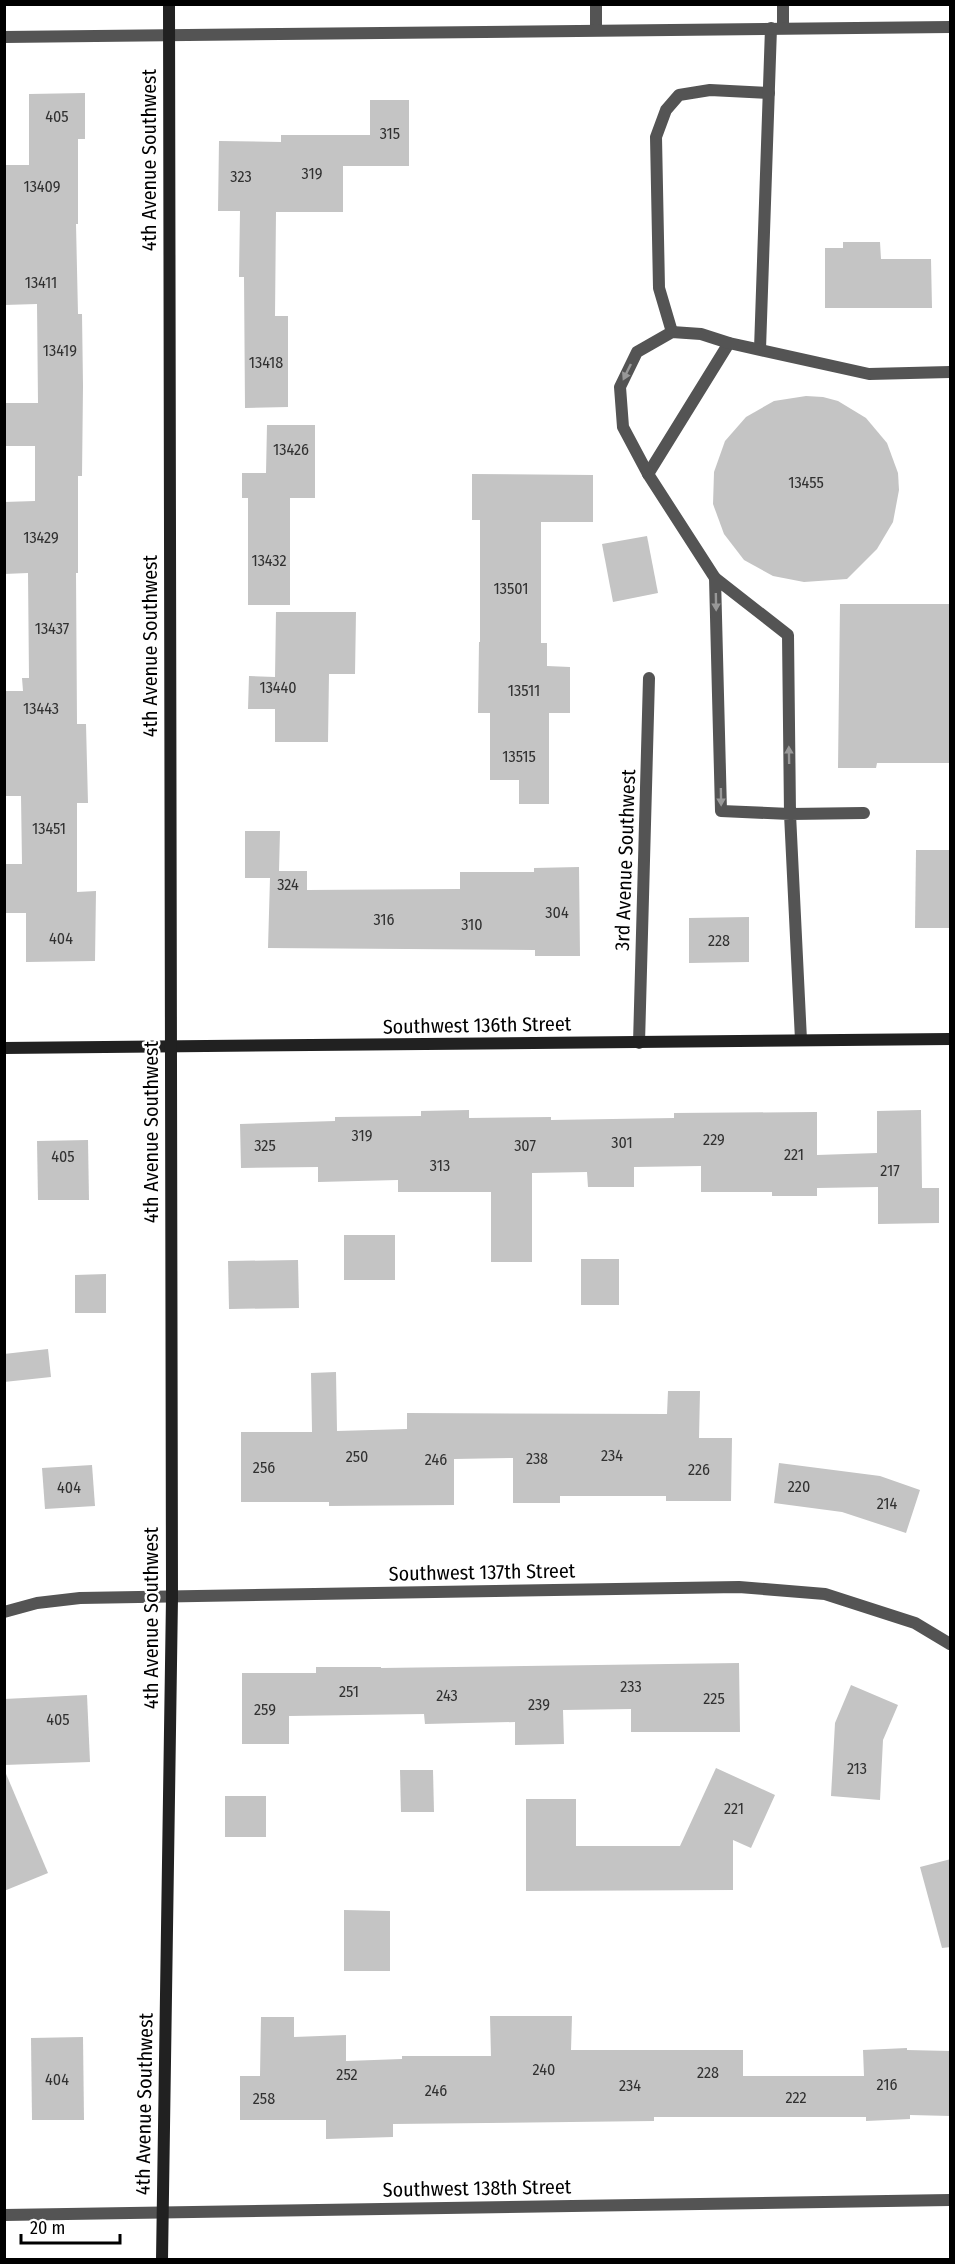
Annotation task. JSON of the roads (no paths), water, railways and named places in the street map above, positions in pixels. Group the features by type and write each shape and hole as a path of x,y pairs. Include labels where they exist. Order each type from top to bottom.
{"street":[{"name":"4th Avenue Southwest","path":"162,2259 172,1598 169,4"},
{"path":"596,4 596,29"},
{"path":"760,349 769,93 777,28 783,4"},
{"path":"4,37 951,27"},
{"path":"672,332 659,288 656,137 666,110 679,95 710,90 769,93"},
{"path":"801,1040 790,814 788,635 715,578 648,474 623,427 620,387 636,352 672,332 701,334 729,343 870,374 951,372"},
{"path":"648,474 729,343"},
{"path":"715,578 721,812 864,813"},
{"name":"3rd Avenue Southwest","path":"639,1043 649,678"},
{"name":"Southwest 136th Street","path":"4,1048 951,1039"},
{"name":"Southwest 137th Street","path":"4,1612 37,1603 80,1598 739,1587 825,1594 915,1623 951,1644"},
{"name":"Southwest 138th Street","path":"4,2215 951,2200"}]}
